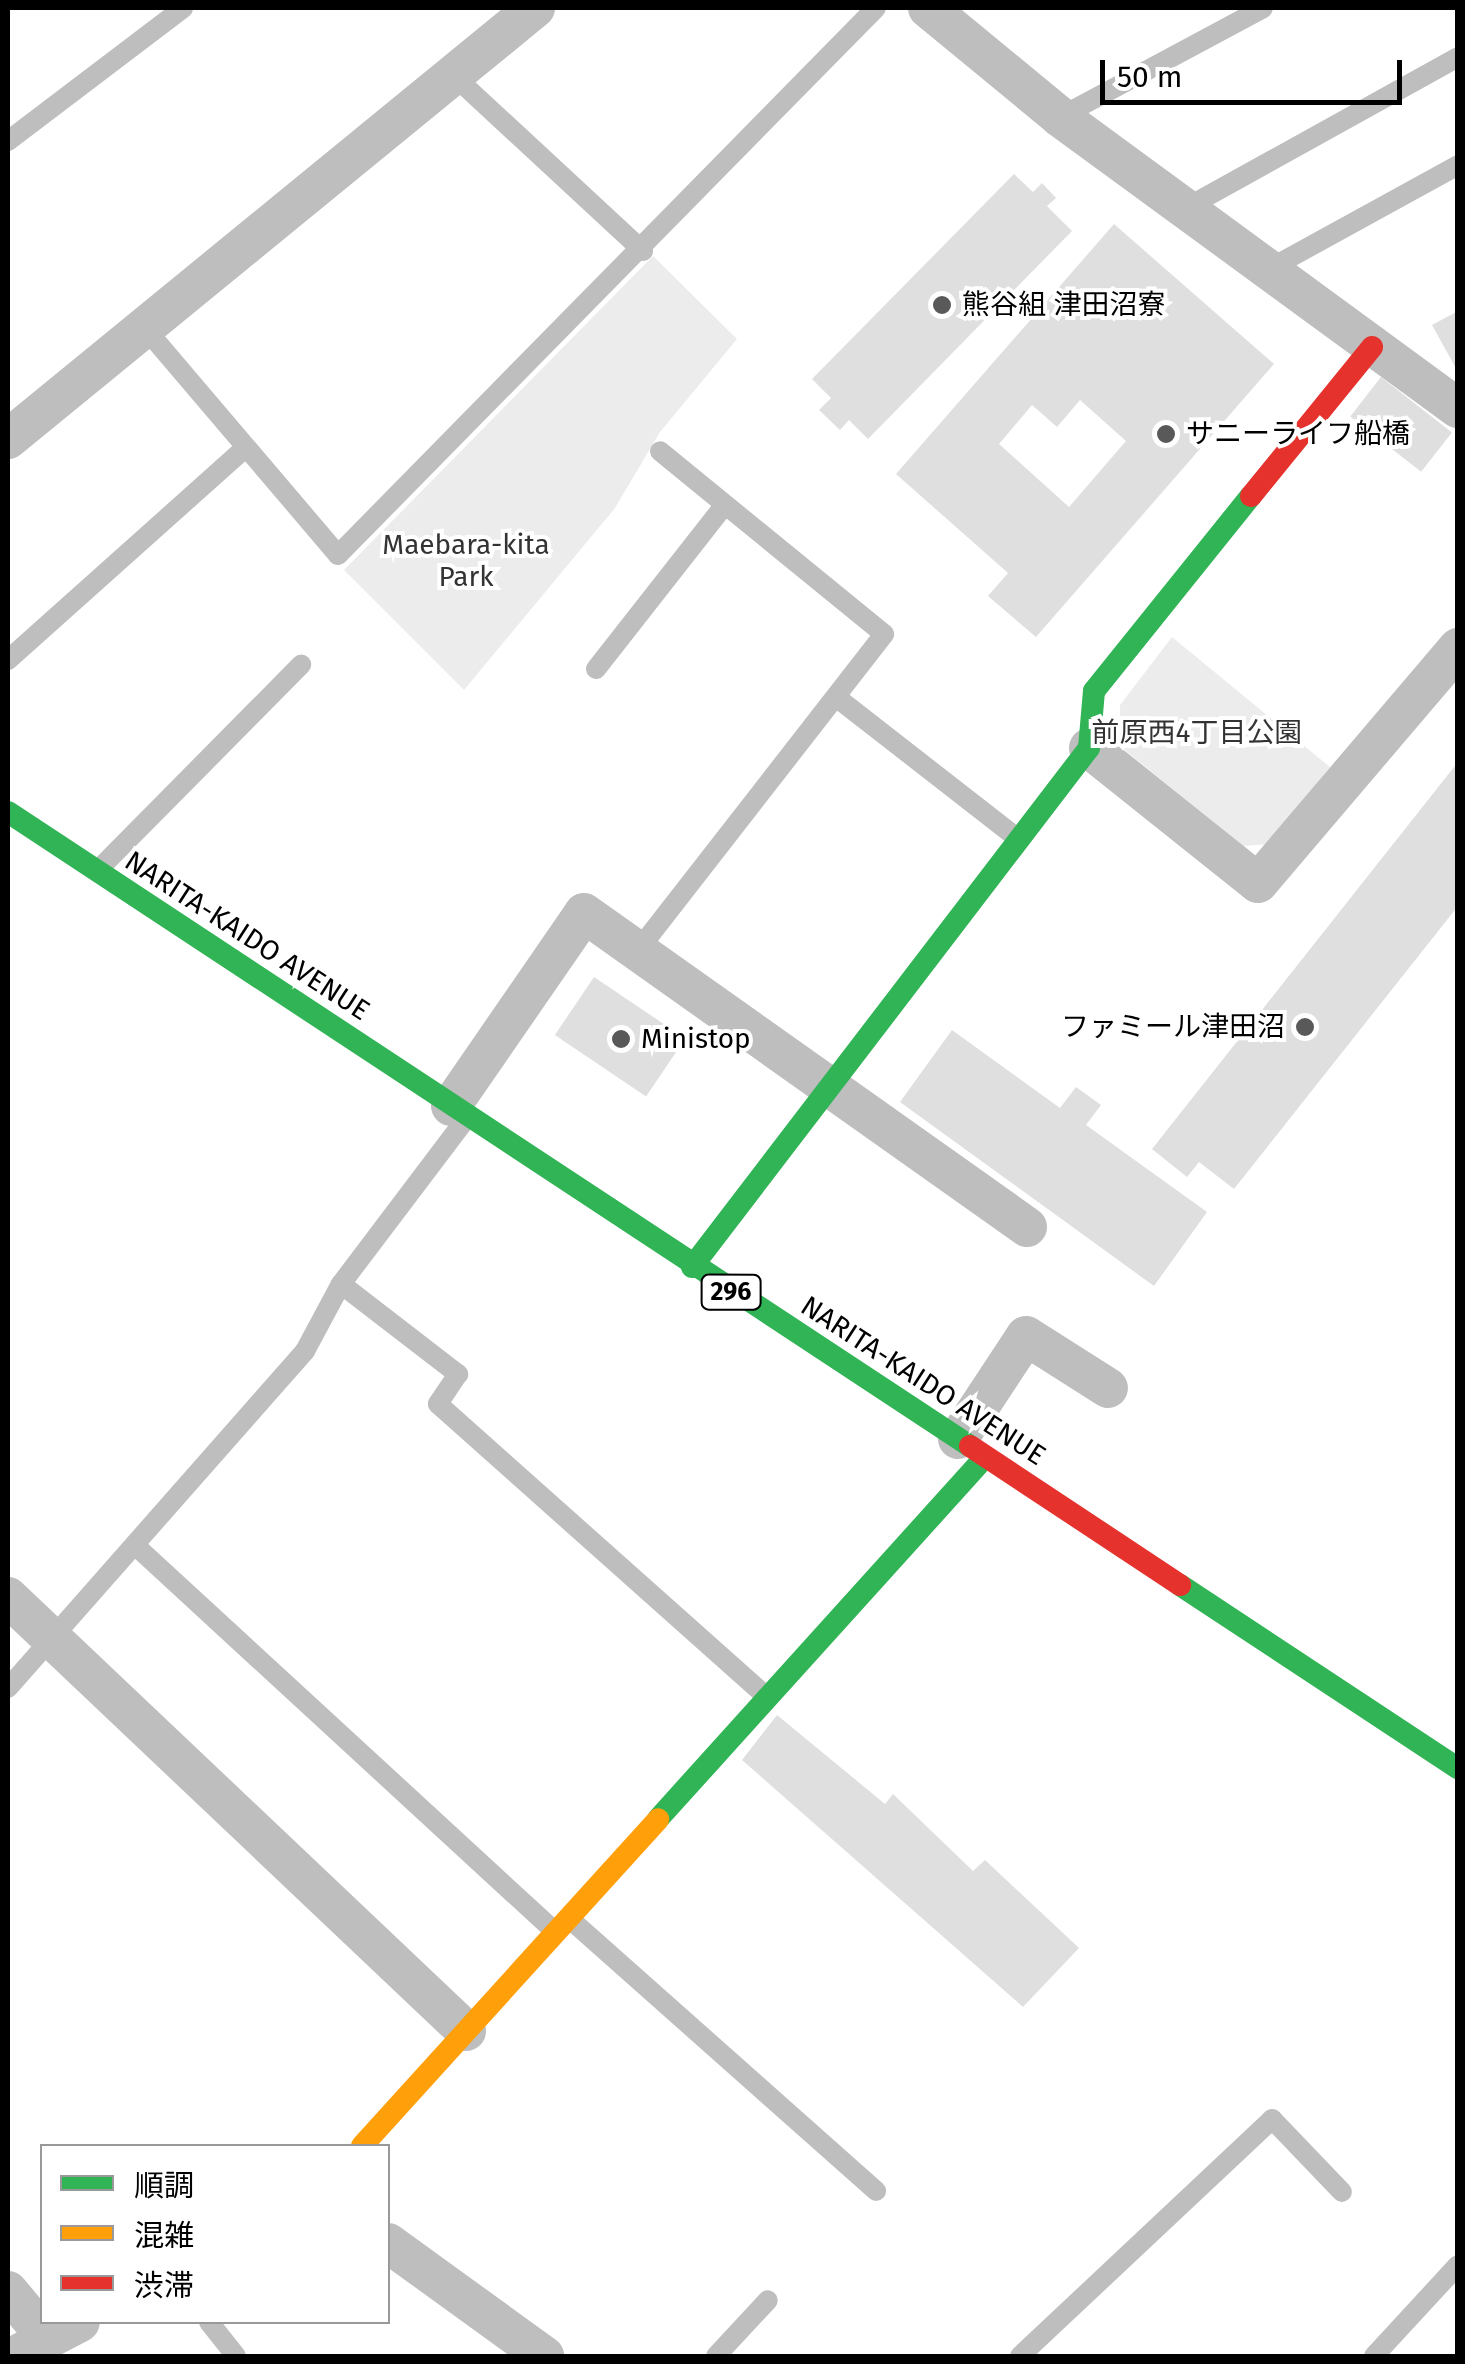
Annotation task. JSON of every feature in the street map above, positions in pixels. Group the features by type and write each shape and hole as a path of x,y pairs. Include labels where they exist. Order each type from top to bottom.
{"main road":[{"path":"692,1267 1089,748 1094,692 1372,347"},
{"name":"NARITA-KAIDO AVENUE","path":"8,812 692,1267 1458,1768"},
{"path":"364,2144 768,1698 972,1448"}],"street":[{"path":"8,438 535,8"},
{"path":"928,8 1060,116 1458,408"},
{"path":"1089,748 1258,884 1458,648"},
{"path":"460,1112 584,912 1027,1227"},
{"path":"972,1448 1026,1336 1108,1388"},
{"path":"8,1598 466,2031"},
{"path":"390,2245 544,2356"},
{"path":"8,2291 36,2346"}],"lane":[{"path":"8,141 183,8"},
{"path":"144,327 338,555 643,251 876,8"},
{"path":"1060,116 1264,8"},
{"path":"1184,209 1458,57"},
{"path":"453,76 643,251"},
{"path":"1269,269 1458,165"},
{"path":"8,660 245,448"},
{"path":"639,949 884,634 660,451"},
{"path":"596,669 724,506"},
{"path":"96,872 301,665"},
{"path":"836,697 1020,840"},
{"path":"8,1688 138,1548 305,1351 341,1284 460,1112"},
{"path":"341,1284 458,1374 438,1404 768,1698"},
{"path":"138,1548 562,1925 876,2192"},
{"path":"1020,2356 1272,2119 1342,2192"},
{"path":"1374,2356 1458,2266"},
{"path":"716,2356 768,2300"},
{"path":"211,2324 236,2356"}],"green space":[{"name":"Maebara-kita Park","path":"653,256 737,339 660,432 615,508 464,690 344,570"},
{"name":"前原西4丁目公園","path":"1172,637 1330,767 1270,844 1243,846 1120,746 1120,705"}],"building":[{"name":"熊谷組 津田沼寮","path":"1014,174 1033,192 1042,183 1056,198 1047,206 1072,231 868,439 849,420 840,430 819,410 831,398 812,379"},
{"name":"サニーライフ船橋","path":"1114,224 1274,364 1036,637 988,596 1008,573 896,474","holes":["1080,400 1126,441 1069,507 999,444 1032,405 1057,427"]},
{"path":"1458,311 1458,372 1432,325"},
{"path":"1381,377 1452,432 1421,472 1350,416"},
{"name":"ファミール津田沼","path":"1458,762 1458,906 1234,1189 1199,1162 1187,1177 1152,1149"},
{"path":"594,977 685,1039 646,1097 555,1035"},
{"name":"ファミール津田沼","path":"952,1030 1060,1108 1076,1087 1101,1105 1086,1125 1207,1212 1154,1286 900,1102"},
{"path":"777,1715 885,1804 893,1794 973,1871 985,1860 1079,1948 1023,2007 742,1760"}],"traffic: fast":[{"path":"692,1267 1089,748 1094,691 1251,496"},
{"path":"8,812 970,1446"},
{"path":"658,1819 985,1457"},
{"path":"1180,1585 1458,1768"}],"traffic: slow":[{"path":"364,2144 658,1819"}],"traffic: jam":[{"path":"1251,496 1372,347"},
{"path":"970,1446 1180,1585"}],"place":[{"name":"熊谷組 津田沼寮","path":"942,305"},
{"name":"サニーライフ船橋","path":"1166,434"},
{"name":"ファミール津田沼","path":"1305,1027"},
{"name":"Ministop","path":"621,1039"}]}
